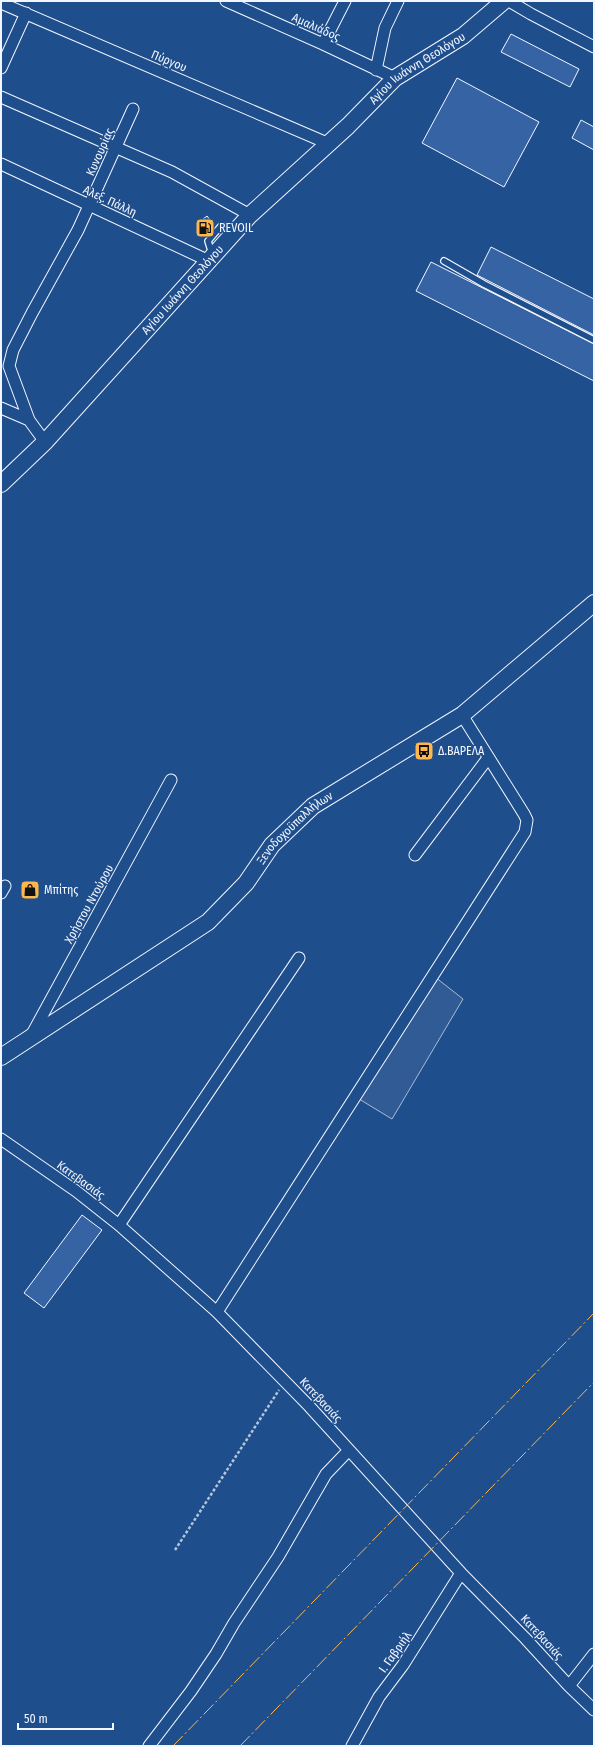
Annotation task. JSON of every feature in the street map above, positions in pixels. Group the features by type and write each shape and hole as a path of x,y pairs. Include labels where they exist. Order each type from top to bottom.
{"street":[{"name":"Αμαλιάδος","path":"226,1 395,78"},
{"path":"323,44 345,1"},
{"path":"376,70 384,28 398,1"},
{"name":"Αγίου Ιωάννη Θεολόγου","path":"1,484 45,442 250,215 327,143 348,126 395,78 463,36 504,1"},
{"path":"510,1 594,47"},
{"name":"Πύργου","path":"1,3 327,143"},
{"path":"1,68 26,13"},
{"path":"1,97 116,146 179,175 250,215"},
{"name":"Κυνουρίας","path":"45,442 29,420 9,366 13,350 78,230 133,109"},
{"name":"Αλεξ. Πάλλη","path":"1,164 211,259"},
{"path":"1,408 29,420"},
{"name":"Ξενοδοχοϋπαλλήλων","path":"1,1057 208,922 246,883 272,845 313,806 462,716 594,603"},
{"path":"217,1312 525,832 527,820 524,814 462,716"},
{"path":"415,855 488,758"},
{"name":"Χρήστου Ντούρου","path":"29,1040 171,780"},
{"path":"119,1225 299,958"},
{"name":"Κατεβασιάς","path":"1,1139 76,1191 119,1225 217,1312 285,1381 461,1573 525,1638 569,1686 594,1710"},
{"path":"149,1746 191,1691 216,1654 234,1623 278,1557 326,1474 349,1450"},
{"name":"Ι. Γαβριήλ","path":"352,1746 379,1696 403,1665 461,1573"},
{"path":"569,1686 594,1654"}],"lane":[{"path":"444,260 484,284 594,340"}],"path":[{"path":"175,1550 285,1381"}],"shaded area":[{"path":"435,977 463,999 392,1119 359,1099"}],"building":[{"path":"511,34 579,69 570,87 501,52"},
{"path":"457,78 539,122 504,187 422,143"},
{"path":"581,120 594,127 594,150 572,138"},
{"path":"207,216 214,225 204,233 197,224"},
{"path":"491,247 594,299 594,335 477,275"},
{"path":"431,262 594,344 594,381 416,291"},
{"path":"82,1215 102,1230 44,1308 24,1293"}],"power":[{"path":"173,1746 594,1313"},
{"path":"240,1746 594,1382"}],"place":[{"name":"REVOIL","path":"205,228"},
{"name":"Δ.ΒΑΡΕΛΑ","path":"424,751"},
{"name":"Μπίτης","path":"30,890"}]}
